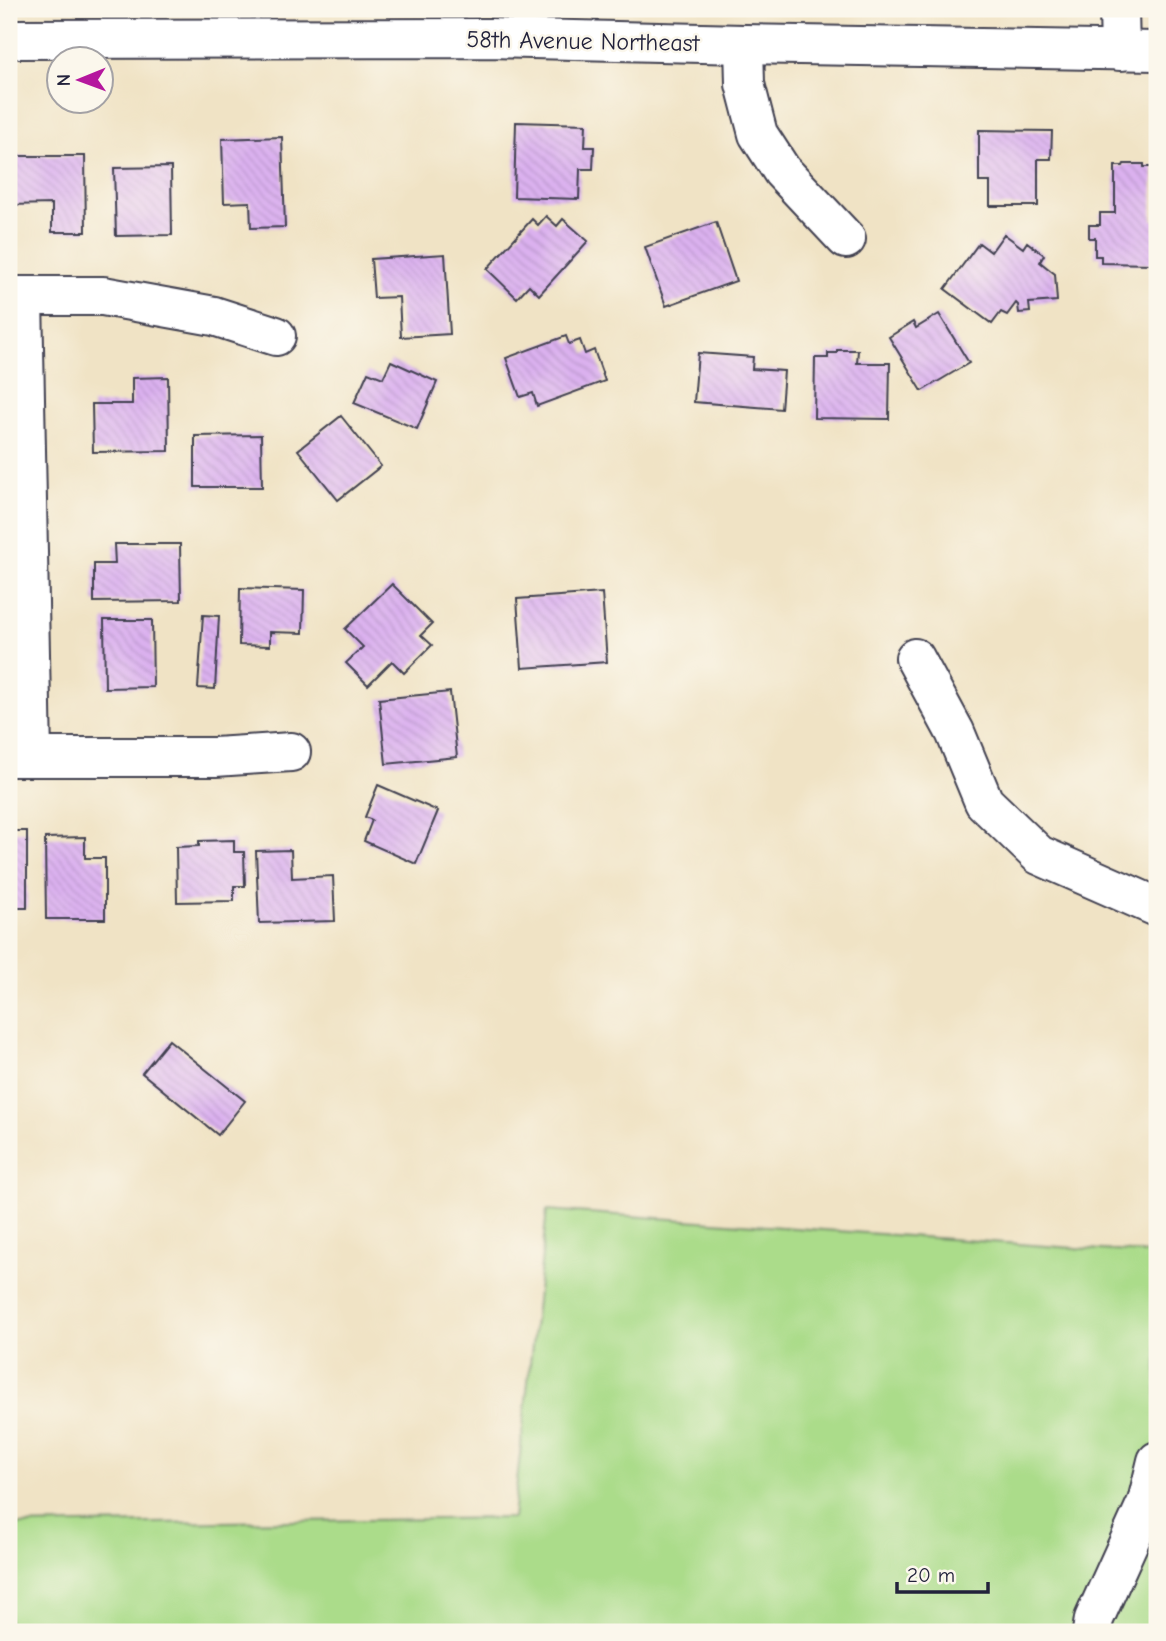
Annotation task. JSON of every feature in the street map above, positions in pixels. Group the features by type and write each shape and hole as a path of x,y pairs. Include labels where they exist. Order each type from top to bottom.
{"street":[{"path":"1119,9 1120,51"},
{"name":"58th Avenue Northeast","path":"9,39 372,23 490,38 1157,51"},
{"path":"744,44 746,84 758,134 782,171 846,239"},
{"path":"275,336 214,316 103,296 16,296 20,756 215,758 291,752"},
{"path":"915,658 955,732 984,802 1039,855 1157,907"},
{"path":"1092,1632 1094,1619 1147,1502 1157,1461"}],"green space":[{"path":"547,1210 1157,1254 1157,1632 9,1632 9,1525 513,1518"}],"building":[{"path":"516,122 586,124 585,147 594,147 593,169 580,169 579,199 514,197"},
{"path":"979,130 1052,131 1051,159 1038,159 1038,206 990,206 990,182 979,182"},
{"path":"282,137 285,227 251,228 250,202 224,203 222,139"},
{"path":"9,156 85,156 86,232 52,232 52,204 9,205"},
{"path":"1124,164 1153,167 1153,264 1101,263 1101,256 1095,256 1095,238 1089,238 1089,225 1100,225 1100,213 1115,213 1115,166"},
{"path":"171,167 172,235 116,236 114,168"},
{"path":"546,216 557,226 563,219 588,241 539,295 529,285 517,298 487,269 532,219 538,225"},
{"path":"716,222 736,281 666,306 645,247"},
{"path":"1004,234 1023,248 1027,242 1044,255 1040,262 1055,274 1057,301 1029,303 1030,312 1019,313 1016,303 1007,315 1001,312 992,324 945,289 979,243 991,252"},
{"path":"445,254 450,334 401,337 399,297 374,298 371,259"},
{"path":"939,314 969,363 922,391 889,337 913,322 916,328"},
{"path":"566,336 569,344 580,340 585,354 594,350 605,381 537,406 533,393 520,397 506,358"},
{"path":"837,350 858,350 857,363 890,363 889,419 814,418 815,358 828,358 828,353 837,353"},
{"path":"698,353 753,357 752,369 784,371 781,409 694,402"},
{"path":"391,361 437,382 417,429 354,403 368,372 383,378"},
{"path":"168,377 169,451 93,452 92,404 132,404 132,378"},
{"path":"341,416 381,466 338,500 298,450"},
{"path":"261,435 262,487 195,487 195,436"},
{"path":"114,544 180,544 181,601 94,602 94,564 115,564"},
{"path":"392,584 432,624 421,635 432,645 404,673 392,661 368,685 346,663 363,647 345,629"},
{"path":"240,588 304,590 303,633 270,632 270,646 239,645"},
{"path":"602,593 607,662 522,668 517,599"},
{"path":"203,615 219,616 215,689 198,688"},
{"path":"104,620 152,620 153,687 105,688"},
{"path":"450,692 457,757 386,764 379,699"},
{"path":"378,785 438,811 416,864 364,841 372,820 365,817"},
{"path":"9,831 27,831 27,908 9,908"},
{"path":"85,837 85,858 105,858 105,919 46,919 45,838"},
{"path":"234,840 234,852 244,852 245,886 234,886 234,901 177,902 176,847 199,846 199,841"},
{"path":"291,850 292,878 333,876 335,921 259,923 256,851"},
{"path":"169,1040 245,1101 218,1135 142,1073"}]}
